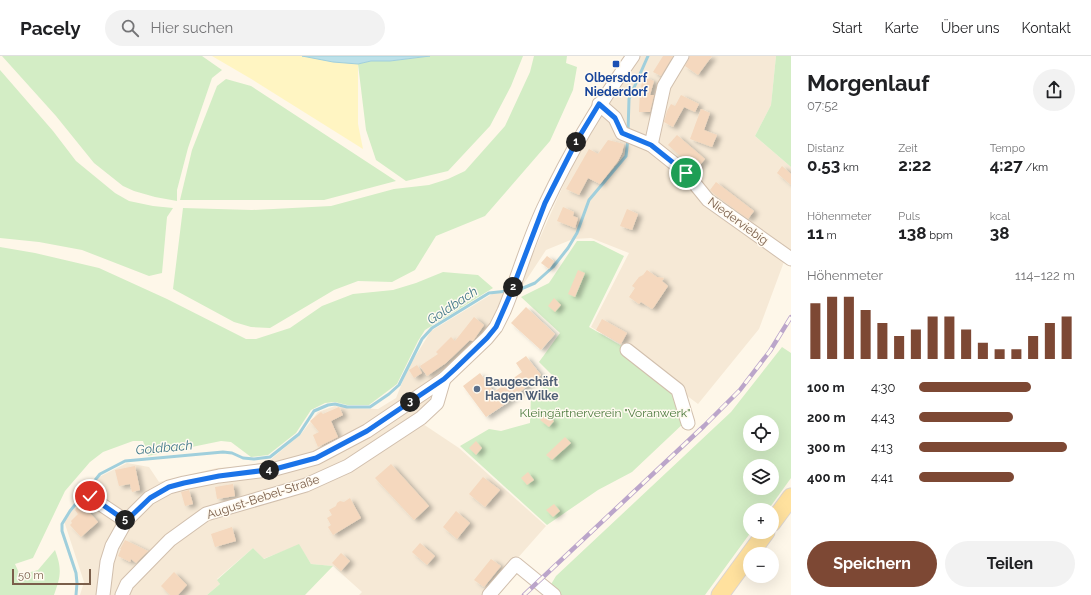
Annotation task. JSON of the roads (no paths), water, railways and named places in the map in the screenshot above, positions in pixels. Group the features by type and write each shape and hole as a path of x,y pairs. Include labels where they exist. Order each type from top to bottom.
{"main road":[{"path":"779,513 791,497"},
{"path":"720,595 761,539"}],"street":[{"name":"August-Bebel-Straße","path":"103,595 106,568 112,546 126,521 150,498 169,487 184,483 219,476 275,469 316,458 367,431 444,379 487,338 496,327 512,290 545,203 576,142 599,104 633,56"},
{"path":"651,145 664,86 682,56"},
{"name":"Niederviebig","path":"599,104 615,118 622,133 651,145 686,173 708,200 791,259"},
{"path":"627,350 678,390 688,423"},
{"name":"August-Bebel-Straße","path":"122,595 127,584 170,540 206,514 306,485 348,466 421,418 437,403 444,379"},
{"path":"90,496 126,521"},
{"path":"489,595 516,564 554,595"}],"water":[{"path":"302,56 430,56 390,61 371,61 358,64 333,62"}],"waterway":[{"name":"Goldbach","path":"628,132 629,99 648,56"},
{"name":"Goldbach","path":"516,291 535,283 553,267 568,248 577,233 589,200 626,156 628,139"},
{"name":"Goldbach","path":"76,595 76,573 62,531 62,524 70,511 100,474 125,461 223,452 232,453 243,458 254,459 270,457 299,434 314,411 328,405 335,404 347,407 370,407 389,394 399,385 422,339 432,328 489,293 508,291"}],"railway":[{"path":"524,595 704,426 740,390 770,351 791,317"}],"place":[{"name":"Olbersdorf Niederdorf","path":"616,64"},
{"name":"Baugeschäft Hagen Wilke","path":"477,389"}],"park label":[{"name":"Kleingärtnerverein \"Voranwerk\"","path":"605,413"}]}
